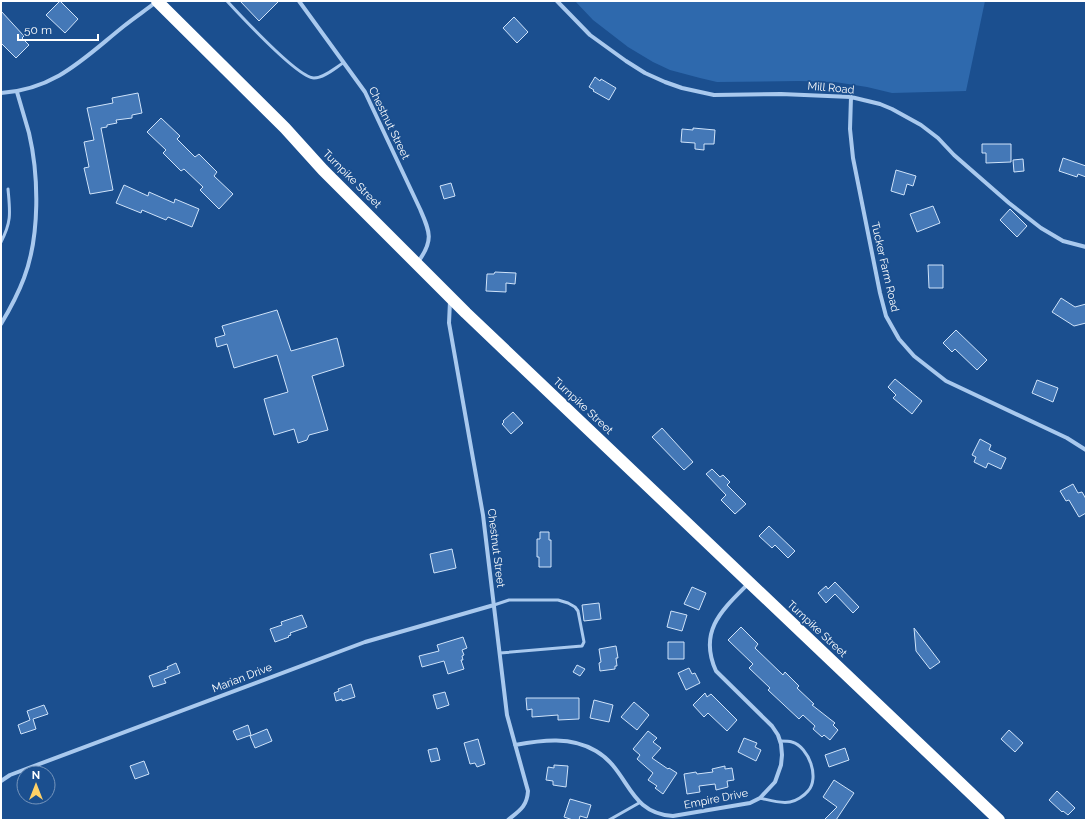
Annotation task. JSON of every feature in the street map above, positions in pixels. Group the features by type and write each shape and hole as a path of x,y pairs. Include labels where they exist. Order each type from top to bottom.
{"highway":[{"name":"Turnpike Street","path":"157,1 280,123 323,170 416,264 999,820"}],"street":[{"path":"1,93 17,92 39,85 74,68 124,26 157,1"},
{"name":"Chestnut Street","path":"300,1 365,92 427,225 430,240 425,252 416,264"},
{"name":"Mill Road","path":"557,1 590,35 620,58 645,73 682,88 714,96 781,94 851,97 880,104 892,109 921,125 938,138 954,155 1009,203 1041,228 1063,241 1086,247"},
{"path":"1,324 17,296 25,276 32,248 35,220 36,197 33,157 29,134 17,92"},
{"name":"Tucker Farm Road","path":"851,97 850,130 853,158 880,293 886,316 899,339 914,356 946,381 1067,438 1086,450"},
{"name":"Chestnut Street","path":"451,296 449,323 483,515 507,715 528,791 527,801 520,810 508,820"},
{"name":"Empire Drive","path":"515,745 537,741 559,740 572,742 596,751 605,757 620,774 639,803 656,814 673,816 750,803 760,798 775,782 779,773 782,755 778,735 772,726 716,671 709,651 709,639 712,627 718,615 749,583"},
{"name":"Marian Drive","path":"1,780 365,642 494,605"}],"lane":[{"path":"227,1 299,72 312,78 321,78 343,63"},
{"path":"1,242 6,233 10,217 8,189"},
{"path":"494,605 509,600 558,600 568,603 575,606 578,611 584,642 582,646 500,653"},
{"path":"760,798 775,802 789,802 800,798 809,791 812,781 810,759 803,749 793,742 780,741"},
{"path":"609,820 639,803"}],"shaded area":[{"path":"575,1 985,1 966,91 892,93 835,82 717,82 670,70 628,47 593,20"}],"building":[{"path":"60,1 78,19 65,33 46,15"},
{"path":"240,1 279,1 259,21"},
{"path":"1,11 24,36 22,38 29,45 16,58 1,43"},
{"path":"514,17 528,32 517,43 503,28"},
{"path":"595,77 600,81 601,79 616,88 609,100 589,87"},
{"path":"138,93 142,113 132,115 132,118 116,120 117,123 101,128 113,190 90,194 84,168 89,167 84,142 94,140 87,108 113,103 112,98"},
{"path":"161,118 180,136 177,139 195,157 199,154 217,172 214,176 233,194 219,209 200,190 203,187 184,169 181,171 163,153 166,150 147,132"},
{"path":"693,128 715,130 714,144 704,144 704,150 695,149 695,143 681,142 682,129 693,130"},
{"path":"982,144 1011,144 1011,162 986,163 986,153 982,153"},
{"path":"1063,158 1086,166 1086,177 1078,174 1077,177 1059,171"},
{"path":"1023,159 1024,171 1014,172 1013,160"},
{"path":"896,170 916,176 913,186 907,184 904,195 891,191"},
{"path":"451,183 455,196 444,199 440,186"},
{"path":"124,185 148,196 149,192 174,203 175,199 199,209 192,227 168,217 166,220 142,210 141,213 116,203"},
{"path":"933,206 940,223 917,232 910,214"},
{"path":"1010,209 1027,226 1017,237 1000,220"},
{"path":"928,265 943,265 943,288 929,288"},
{"path":"495,272 516,273 515,284 506,283 506,292 486,291 487,274 494,274"},
{"path":"1061,298 1075,307 1086,304 1086,323 1074,326 1052,312"},
{"path":"277,310 291,351 337,338 344,366 312,376 328,430 309,435 307,440 298,443 294,429 274,435 264,399 288,392 277,355 234,368 227,344 217,347 215,338 225,335 222,326"},
{"path":"956,330 987,360 977,370 955,349 952,352 943,343"},
{"path":"895,379 922,401 912,414 893,398 896,395 888,387"},
{"path":"1037,380 1058,388 1053,402 1032,393"},
{"path":"513,412 523,423 511,434 502,424 504,422 503,421"},
{"path":"662,428 693,462 684,470 652,437"},
{"path":"980,439 991,445 989,450 1006,458 1001,469 988,463 986,468 974,462 976,457 972,455"},
{"path":"712,469 720,477 723,475 730,482 727,485 746,504 735,514 721,500 726,495 706,474"},
{"path":"1073,484 1078,493 1082,492 1086,499 1086,513 1079,517 1069,500 1066,501 1060,491"},
{"path":"769,526 795,551 788,558 775,545 772,548 759,536"},
{"path":"540,532 549,532 549,540 551,540 551,567 539,567 539,557 537,557 537,539 540,539"},
{"path":"452,549 456,568 434,573 430,554"},
{"path":"835,582 859,607 853,613 835,594 826,603 818,593 826,586 828,589"},
{"path":"692,587 706,593 699,610 684,604"},
{"path":"599,603 601,619 584,621 582,605"},
{"path":"671,611 687,615 682,631 667,627"},
{"path":"302,615 307,627 290,633 291,635 288,636 289,637 275,642 270,629 282,625 281,622"},
{"path":"741,627 758,644 755,648 783,675 785,672 799,686 797,688 814,704 812,705 835,723 833,725 838,730 830,740 824,735 822,737 813,729 815,726 803,715 799,719 768,690 770,688 749,668 753,664 728,640"},
{"path":"914,628 940,662 930,669 916,651"},
{"path":"463,637 467,648 462,650 464,655 462,656 463,660 461,660 464,669 448,674 444,661 422,667 419,656 439,651 437,645"},
{"path":"668,642 684,642 684,659 668,659"},
{"path":"616,646 618,658 616,658 617,666 615,666 615,669 600,671 599,663 601,662 599,649"},
{"path":"176,663 180,673 164,679 166,683 153,687 149,676 168,669 167,667"},
{"path":"577,665 585,669 580,676 573,672"},
{"path":"689,668 692,674 695,673 700,683 686,690 678,673"},
{"path":"351,684 355,697 342,701 342,699 336,701 334,693 339,691 338,689"},
{"path":"445,692 449,705 437,709 433,695"},
{"path":"705,693 707,697 711,694 737,720 727,731 708,713 704,717 693,705"},
{"path":"526,698 579,698 579,719 558,720 558,715 532,717 532,709 527,710"},
{"path":"594,700 613,705 609,722 590,718"},
{"path":"634,702 649,715 637,730 621,717"},
{"path":"44,705 48,714 33,719 36,729 21,734 18,725 30,720 27,711"},
{"path":"248,725 251,735 237,740 233,731"},
{"path":"267,729 272,741 255,748 250,736"},
{"path":"1009,730 1023,743 1015,752 1001,739"},
{"path":"648,731 657,738 653,742 661,748 652,758 668,769 669,768 677,773 663,794 655,788 657,786 648,780 653,773 637,759 640,755 633,749"},
{"path":"744,738 757,743 755,747 761,750 756,761 738,752"},
{"path":"478,739 485,764 477,767 475,763 470,764 464,743"},
{"path":"437,748 440,760 431,762 428,750"},
{"path":"845,748 849,760 829,767 825,755"},
{"path":"144,761 149,774 135,779 130,766"},
{"path":"554,765 568,766 566,787 553,785 553,781 546,780 548,767 554,768"},
{"path":"725,766 725,769 732,768 734,780 727,781 728,787 716,790 715,784 699,786 700,792 687,794 684,774 713,772 712,769"},
{"path":"834,780 854,793 836,820 824,820 837,807 823,797"},
{"path":"1057,791 1075,808 1068,815 1063,811 1062,812 1049,800"},
{"path":"570,799 591,805 587,818 580,816 579,820 573,820 564,817"}]}
